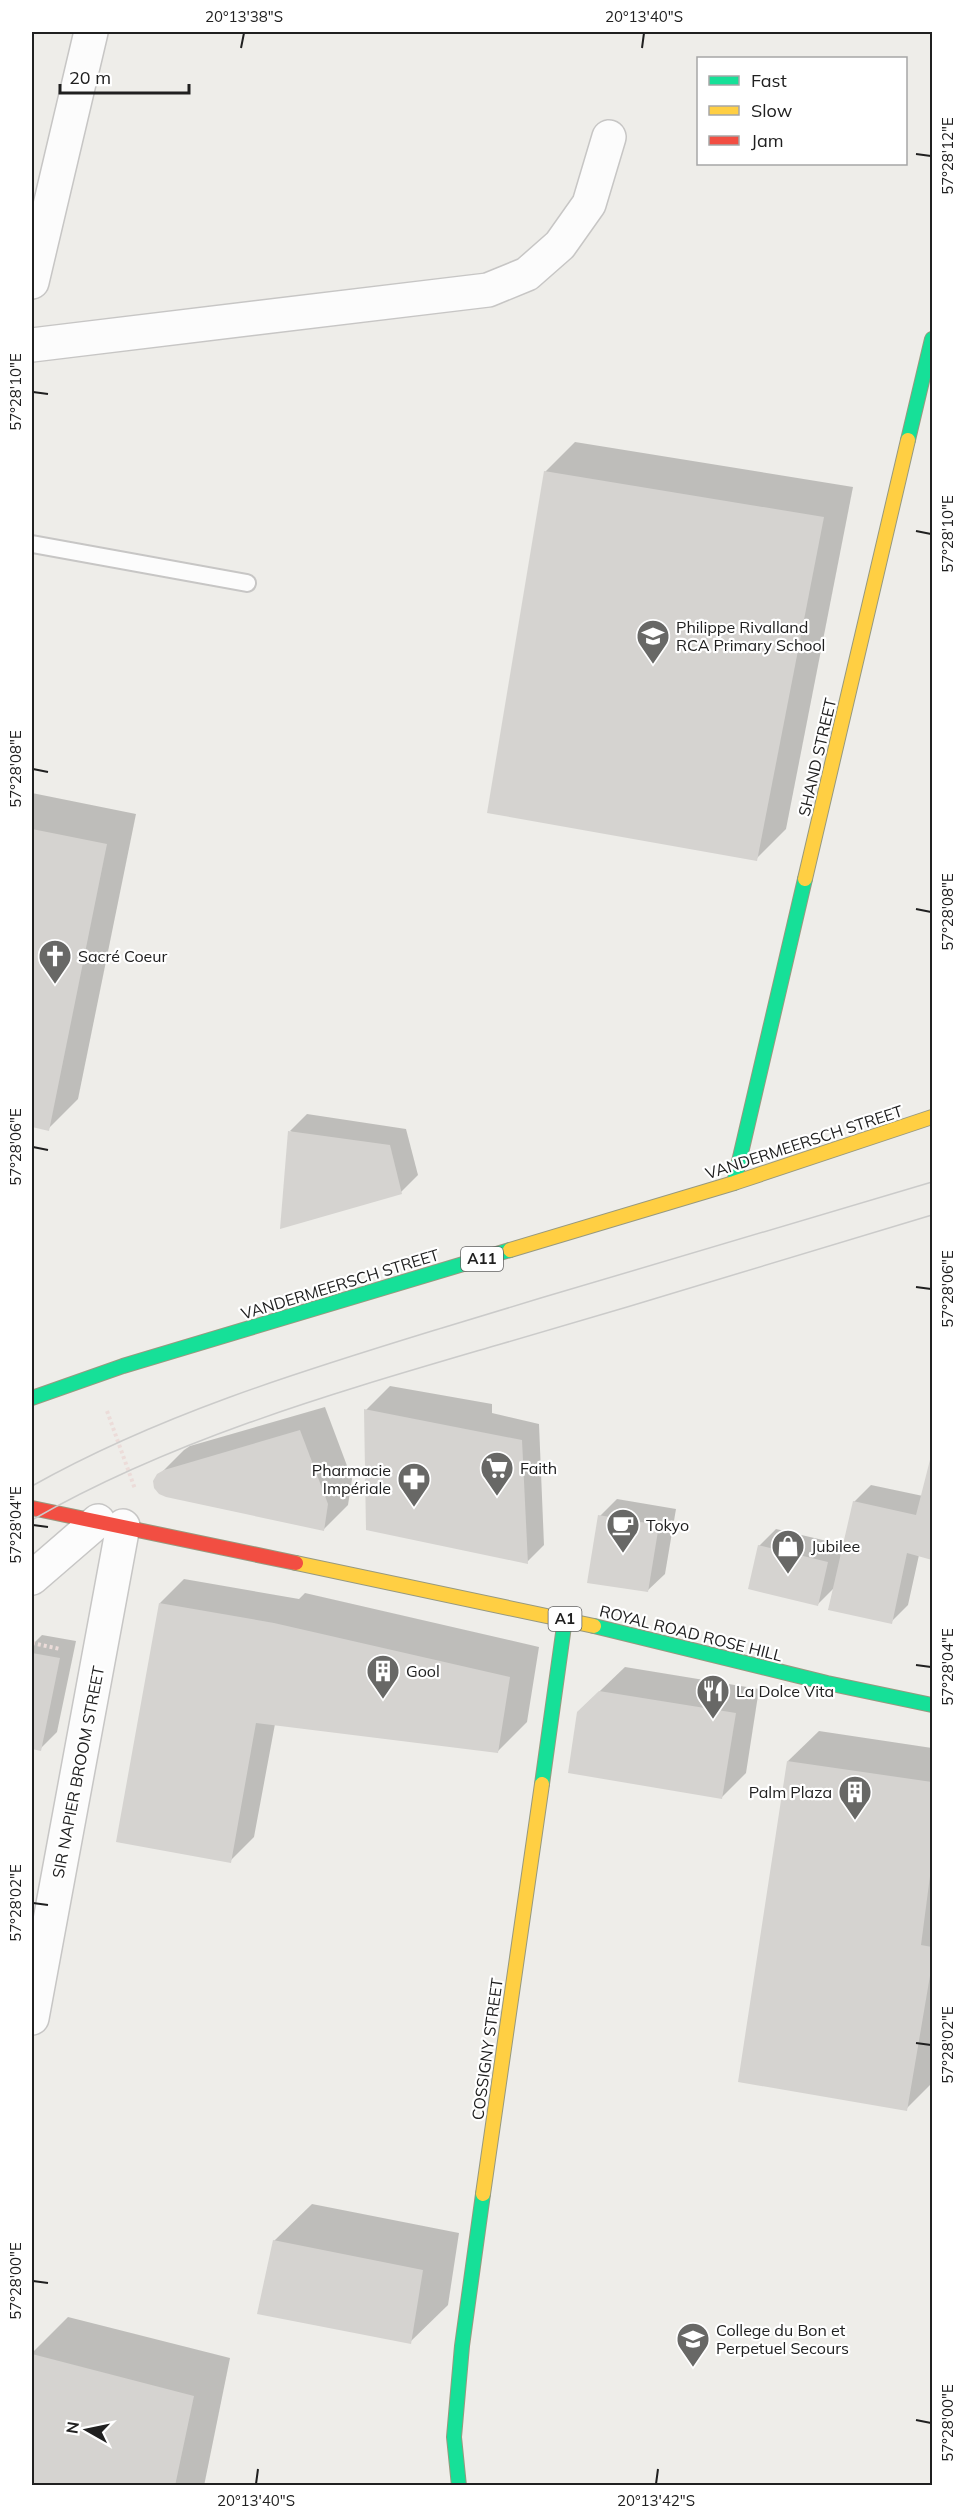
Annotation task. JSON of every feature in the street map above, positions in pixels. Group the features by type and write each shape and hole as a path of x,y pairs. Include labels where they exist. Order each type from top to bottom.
{"main road":[{"name":"SHAND STREET","path":"734,1183 933,339"},
{"name":"VANDERMEERSCH STREET","path":"32,1398 123,1366 734,1183 933,1117"},
{"name":"A1","path":"32,1509 111,1524"},
{"name":"ROYAL ROAD ROSE HILL","path":"111,1524 565,1618 827,1683 933,1706"},
{"name":"COSSIGNY STREET","path":"459,2486 454,2437 462,2346 565,1618"}],"street":[{"path":"32,282 91,32"},
{"path":"32,345 488,290 527,274 560,245 589,204 609,137"},
{"path":"32,1578 111,1524"},
{"name":"SIR NAPIER BROOM STREET","path":"32,2018 111,1524"}],"lane":[{"path":"32,544 247,583"}],"building":[{"name":"Philippe Rivalland RCA Primary School","path":"544,471 824,517 757,861 487,813"},
{"name":"Sacré Coeur","path":"32,829 107,844 49,1131 32,1127"},
{"path":"288,1131 390,1145 402,1194 280,1229"},
{"path":"364,1409 522,1440 528,1564 366,1530"},
{"path":"300,1430 328,1504 324,1531 166,1497 154,1488 153,1481 157,1474 164,1470"},
{"path":"932,1452 932,1560 907,1553 892,1624 828,1610 853,1501 916,1515"},
{"name":"Tokyo","path":"598,1515 659,1525 648,1592 587,1583"},
{"name":"Jubilee","path":"758,1545 828,1562 818,1606 748,1589"},
{"path":"159,1603 274,1623 510,1677 498,1753 256,1723 231,1863 116,1842"},
{"path":"32,1653 60,1658 41,1751 32,1749"},
{"path":"599,1691 736,1713 722,1799 568,1773 577,1712"},
{"path":"787,1761 932,1782 932,1861 921,1945 932,1947 932,1964 907,2111 738,2082"},
{"path":"273,2240 423,2270 411,2344 257,2314"},
{"path":"32,2354 194,2396 175,2486 32,2486"}],"tram line":[{"path":"32,1486 130,1437 284,1378 503,1309 932,1182"},
{"path":"32,1520 144,1464 261,1418 932,1215"}],"traffic: fast":[{"path":"908,440 932,339"},
{"path":"734,1183 805,879"},
{"path":"32,1398 123,1366 510,1250"},
{"path":"542,1784 565,1619"},
{"path":"594,1626 827,1683 932,1705"},
{"path":"459,2486 454,2437 462,2346 483,2194"}],"traffic: slow":[{"path":"805,879 908,440"},
{"path":"510,1250 734,1183 932,1117"},
{"path":"296,1563 594,1626"},
{"path":"483,2194 542,1784"}],"traffic: jam":[{"path":"32,1508 296,1563"}],"place":[{"name":"Philippe Rivalland RCA Primary School","path":"653,665"},
{"name":"Sacré Coeur","path":"55,985"},
{"name":"Faith","path":"497,1497"},
{"name":"Pharmacie Impériale","path":"414,1508"},
{"name":"Tokyo","path":"623,1554"},
{"name":"Jubilee","path":"788,1575"},
{"name":"Gool","path":"383,1700"},
{"name":"La Dolce Vita","path":"713,1720"},
{"name":"Palm Plaza","path":"855,1821"},
{"name":"College du Bon et Perpetuel Secours","path":"693,2368"}]}
